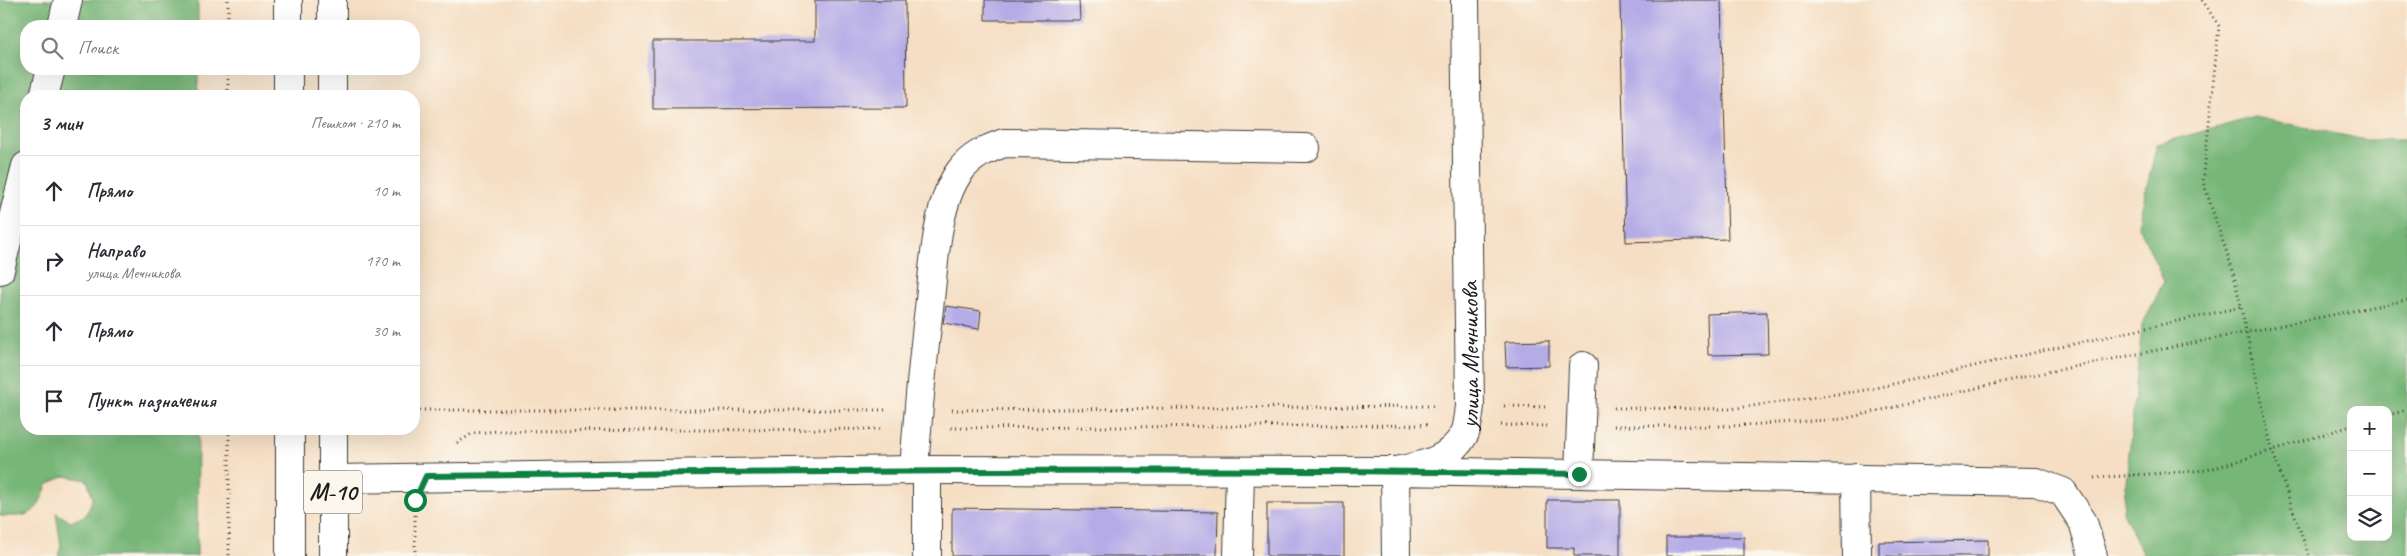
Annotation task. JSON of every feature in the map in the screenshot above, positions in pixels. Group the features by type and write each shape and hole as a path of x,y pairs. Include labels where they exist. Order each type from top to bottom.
{"main road":[{"path":"63,20 68,0"},
{"path":"288,0 288,20"},
{"path":"332,0 332,20"},
{"name":"улица Мечникова","path":"333,479 426,476 920,471 1395,471 1428,465 1451,452 1466,431 1470,406 1465,0"},
{"path":"46,90 49,75"},
{"path":"288,75 288,90"},
{"path":"332,75 332,90"},
{"path":"927,556 918,419 934,258 946,202 960,172 981,152 1004,143 1306,148"},
{"path":"0,270 20,190"},
{"path":"1579,474 1583,366"},
{"name":"М-10","path":"290,435 290,556"},
{"name":"М-10","path":"333,435 333,556"},
{"path":"1238,556 1240,471"},
{"path":"1396,556 1395,471 2036,482 2063,492 2082,522 2093,556"},
{"path":"1856,478 1858,556"}],"path":[{"path":"228,0 228,20"},
{"path":"2202,0 2219,26 2203,182 2233,271 2272,450 2309,556"},
{"path":"228,75 228,90"},
{"path":"420,410 918,419 1729,426 1843,419 2033,375 2407,300"},
{"path":"2392,414 2407,410"},
{"path":"415,556 415,500 426,476 447,448 473,433 918,419"},
{"path":"2093,478 2218,468 2347,427"},
{"path":"228,435 229,556"}],"green space":[{"path":"0,0 198,0 198,20 20,20 20,75 198,75 198,90 20,90 20,435 198,435 197,556 58,556 61,546 56,513 71,522 86,515 93,498 87,480 64,476 47,485 40,503 31,512 19,516 0,516"},
{"path":"2255,117 2366,140 2407,140 2407,556 2144,556 2123,512 2142,326 2164,281 2138,224 2157,144"}],"building":[{"path":"815,0 905,0 906,108 653,109 653,41 815,41"},
{"path":"985,0 1079,0 1080,20 985,20"},
{"path":"1620,0 1721,0 1728,239 1626,242"},
{"path":"946,306 981,311 979,329 943,323"},
{"path":"1767,312 1768,354 1708,355 1707,314"},
{"path":"1549,341 1549,366 1506,367 1505,342"},
{"path":"1547,500 1620,500 1620,556 1574,556 1574,548 1547,548"},
{"path":"1267,503 1344,503 1344,556 1267,556"},
{"path":"952,508 1218,512 1217,556 952,556"},
{"path":"1666,537 1744,537 1744,556 1666,556"},
{"path":"1988,540 1988,556 1879,556 1879,542"}],"route":[{"path":"415,500 426,476 914,470 1395,471 1579,474"}]}
